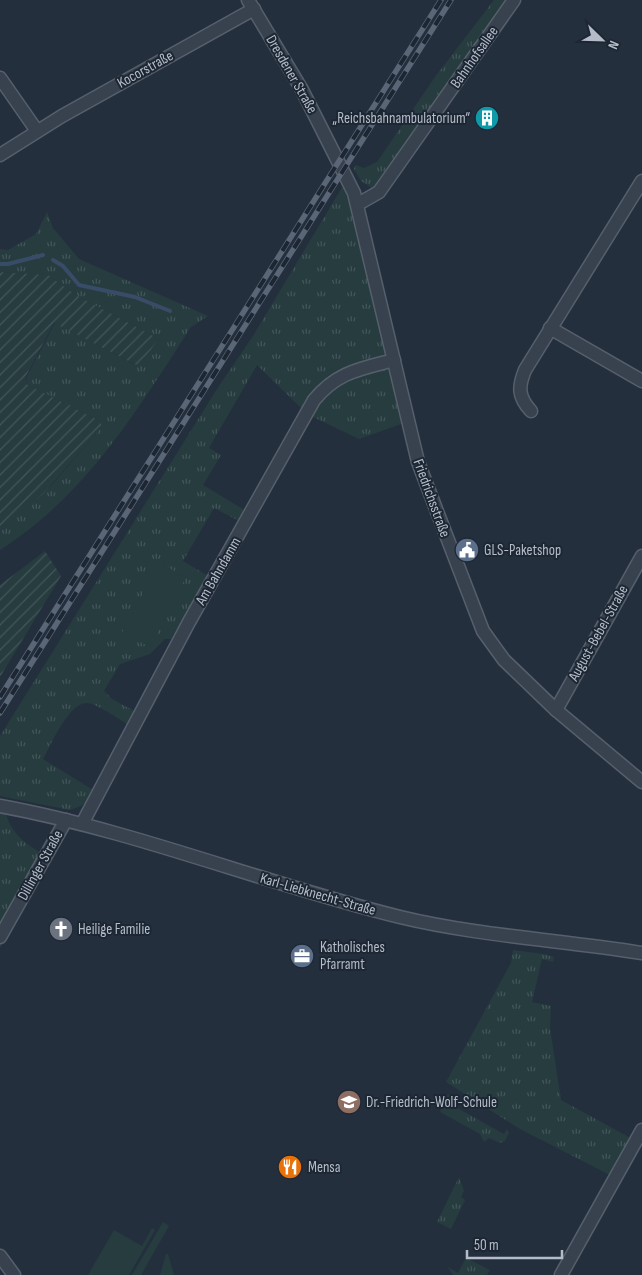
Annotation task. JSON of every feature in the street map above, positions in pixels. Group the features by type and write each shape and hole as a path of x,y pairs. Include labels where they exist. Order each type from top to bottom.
{"street":[{"name":"Bahnhofsallee","path":"358,204 379,192 514,0"},
{"name":"Dresdener Straße","path":"251,4 304,92 358,204"},
{"name":"Kocorstraße","path":"0,154 251,4"},
{"path":"0,78 37,131"},
{"path":"531,411 524,403 519,384 550,328 642,181"},
{"name":"Friedrichsstraße","path":"358,204 418,462 483,631 501,656 556,710 642,782"},
{"path":"550,328 642,381"},
{"name":"Am Bahndamm","path":"82,824 186,628 314,400 333,380 359,369 394,360"},
{"name":"August-Bebel-Straße","path":"556,710 642,556"},
{"name":"Karl-Liebknecht-Straße","path":"0,806 82,824 402,917 490,933 577,942 642,953"},
{"name":"Dillinger Straße","path":"0,937 66,820"},
{"path":"560,1275 642,1130"},
{"path":"0,1256 14,1275"}],"green space":[{"path":"494,0 513,0 378,192 361,181 354,169 355,165 364,168 377,162 435,77"},
{"path":"347,179 394,360 334,381 394,361 407,422 359,439 307,414 257,365 209,448 221,455 203,485 251,514 245,524 214,508 183,561 208,576 171,639 165,639 150,654 120,664 104,691 112,699 140,714 133,728 98,707 88,703 81,704 74,709 61,725 43,759 98,793 81,806 70,810 0,796 0,736 217,389 253,336"},
{"path":"47,212 53,228 79,259 208,316 191,327 129,420 84,477 31,528 0,550 0,531 51,486 101,428 101,423 96,419 26,384 27,376 55,323 137,366 159,339 76,295 48,275 0,272 0,249 8,250 36,234"},
{"path":"0,272 48,275 76,295 159,339 138,366 54,323 26,376 26,384 96,419 101,423 101,428 43,494 0,531"},
{"path":"45,551 61,576 0,677 0,585"},
{"path":"159,563 186,577 150,647 122,633"},
{"path":"0,808 5,809 11,826 21,839 51,858 0,948"},
{"path":"513,950 554,957 553,962 542,959 532,1002 551,1006 550,1028 561,1100 636,1141 616,1178 520,1129 446,1082 511,963"},
{"path":"448,1094 453,1097 450,1104 504,1134 507,1129 509,1133 505,1141 500,1143 489,1138 484,1142 480,1134 440,1112"},
{"path":"459,1177 464,1191 461,1197 465,1200 451,1229 437,1222"},
{"path":"163,1222 169,1226 141,1275 132,1275"},
{"path":"152,1228 155,1230 129,1275 88,1275 114,1230 142,1246"},
{"path":"166,1254 168,1254 174,1275 160,1275"},
{"path":"466,1258 490,1270 487,1275 453,1275 448,1267 458,1273"}],"waterway":[{"path":"0,264 8,264 43,255"},
{"path":"53,260 63,266 79,285 135,297 170,311"}],"railway":[{"path":"0,697 441,0"},
{"path":"0,713 451,0"}],"place":[{"name":"„Reichsbahnambulatorium“","path":"487,118"},
{"name":"GLS-Paketshop","path":"467,550"},
{"name":"Heilige Familie","path":"61,929"},
{"name":"Katholisches Pfarramt","path":"302,956"},
{"name":"Dr.-Friedrich-Wolf-Schule","path":"349,1102"},
{"name":"Mensa","path":"290,1167"}]}
